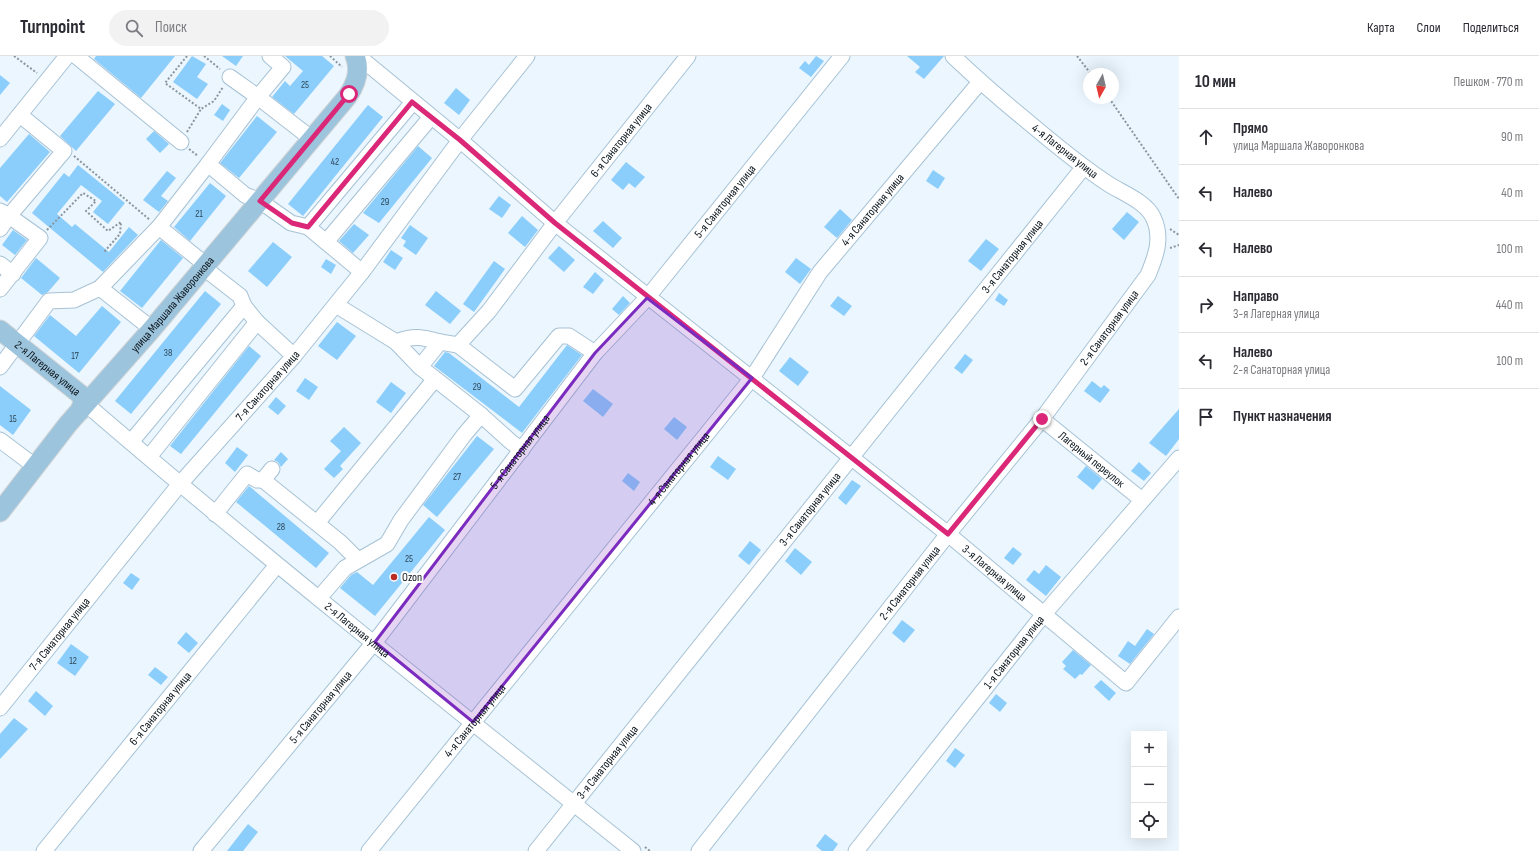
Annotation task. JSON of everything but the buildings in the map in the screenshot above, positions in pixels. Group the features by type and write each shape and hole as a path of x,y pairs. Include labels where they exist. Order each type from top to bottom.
{"main road":[{"name":"улица Маршала Жаворонкова","path":"0,512 36,467 77,408 152,329 312,139 351,90 358,71 358,59"},
{"name":"2-я Лагерная улица","path":"0,330 10,345 77,408"}],"street":[{"path":"0,139 67,56"},
{"path":"76,56 181,142"},
{"path":"0,367 10,345 49,301 74,300 100,288 159,227 258,97 283,67 270,56"},
{"name":"7-я Санаторная улица","path":"0,708 179,485 294,356 336,305 460,140 527,56"},
{"name":"6-я Санаторная улица","path":"458,345 489,311 555,223 688,56"},
{"name":"5-я Санаторная улица","path":"201,851 375,642 595,353 647,298 842,56"},
{"name":"4-я Лагерная улица","path":"953,56 980,82 1083,168 1145,207 1153,216 1158,231 1158,246 1148,275"},
{"name":"3-я Лагерная улица","path":"358,59 460,140 555,223 647,298 752,378 948,534 1126,683 1179,617"},
{"path":"230,77 312,139"},
{"name":"4-я Санаторная улица","path":"369,851 752,378 820,272 980,82"},
{"path":"308,227 412,102"},
{"path":"0,228 5,213 64,151 20,115"},
{"path":"326,242 430,117"},
{"path":"208,164 245,195 260,201 292,223 308,227 362,272"},
{"name":"3-я Санаторная улица","path":"536,851 850,457 1083,168"},
{"path":"0,289 40,238 5,213"},
{"path":"159,227 240,296 244,306 257,322 294,356"},
{"path":"0,264 13,274"},
{"name":"2-я Санаторная улица","path":"699,851 948,534 1042,419 1148,275"},
{"path":"100,288 152,329"},
{"path":"336,305 396,342 420,367 481,415 522,450"},
{"path":"131,442 244,306"},
{"path":"148,457 257,322"},
{"path":"396,342 409,336 421,336 440,342 458,345 515,389 559,336 569,336 595,353"},
{"path":"420,367 440,342"},
{"path":"317,523 436,379"},
{"name":"2-я Лагерная улица","path":"77,408 131,442 179,485 277,565 375,642 633,851"},
{"path":"319,598 345,568 387,544 401,520 464,435 481,415"},
{"name":"Лагерный переулок","path":"1042,419 1142,500"},
{"path":"0,440 36,467"},
{"name":"1-я Санаторная улица","path":"856,851 1044,614 1179,458"},
{"path":"215,514 247,474 257,480 268,474 317,523 340,542 358,560"},
{"name":"6-я Санаторная улица","path":"44,851 277,565"}],"path":[{"path":"14,56 47,80"},
{"path":"187,56 165,84 201,109 214,101 230,77 204,56"},
{"path":"330,56 358,59"},
{"path":"1078,56 1087,68"},
{"path":"1113,104 1179,199"},
{"path":"64,151 73,155 159,227"},
{"path":"40,238 83,193 96,201 86,211 108,231 121,222 120,234 104,252"}],"highlighted area":[{"path":"647,298 752,378 473,722 375,642 595,353"}],"place":[{"name":"Ozon","path":"394,577"}],"route":[{"path":"349,94 260,201 292,223 308,227 412,102 460,140 555,223 647,298 752,378 948,534 1042,419"}]}
